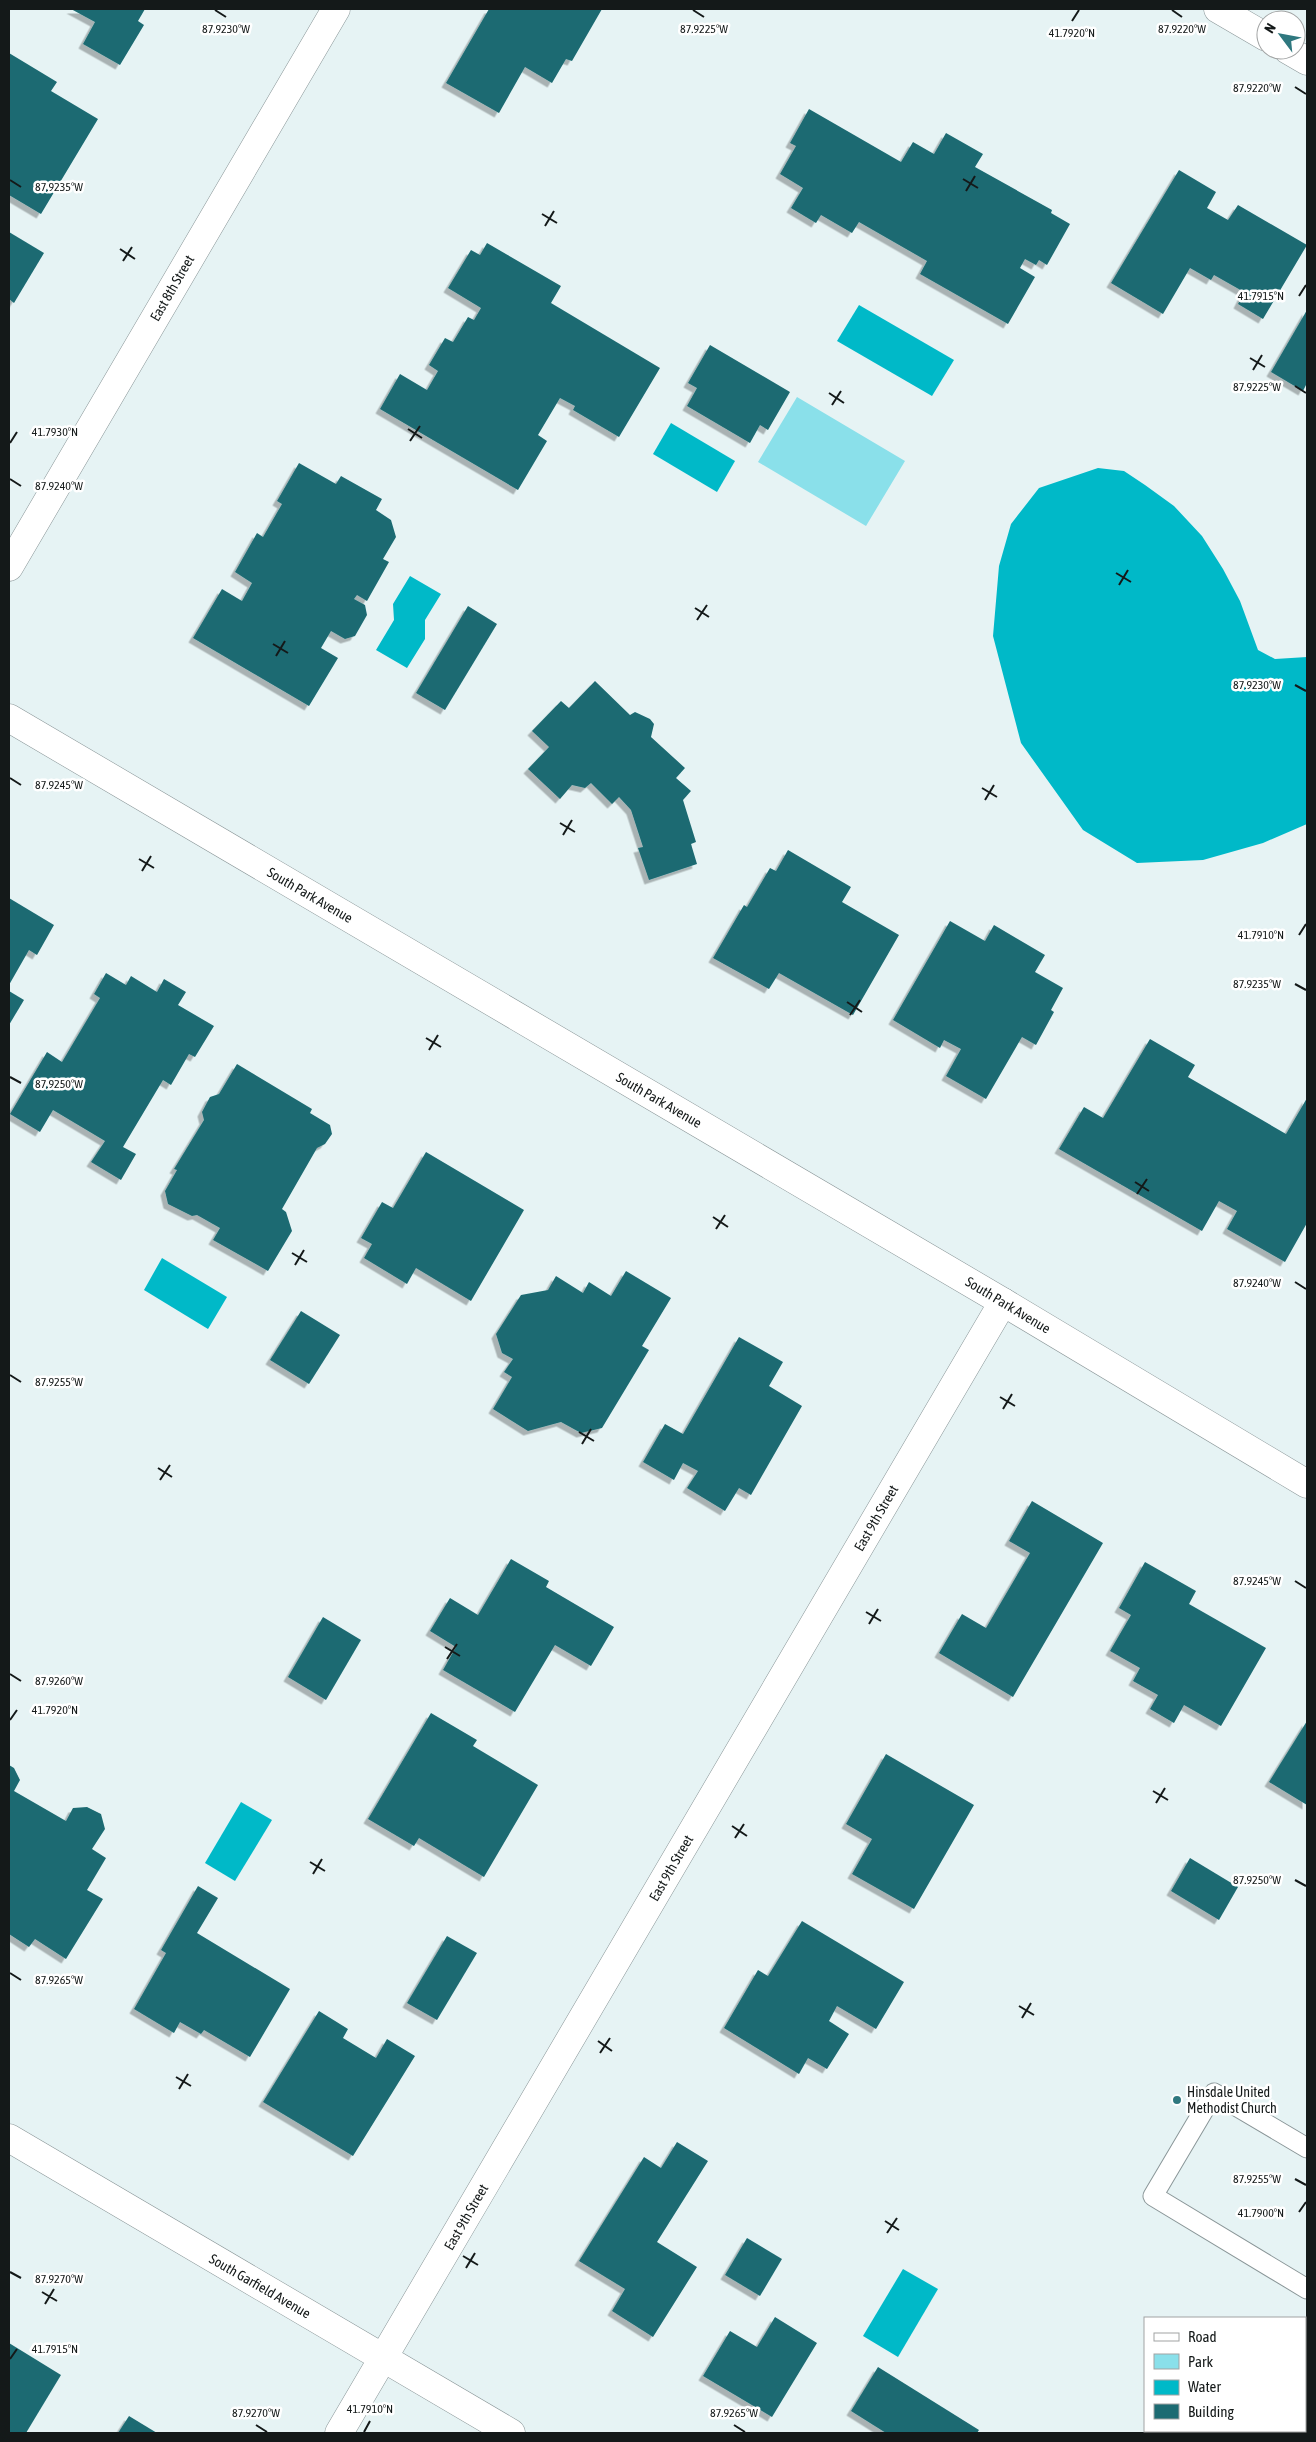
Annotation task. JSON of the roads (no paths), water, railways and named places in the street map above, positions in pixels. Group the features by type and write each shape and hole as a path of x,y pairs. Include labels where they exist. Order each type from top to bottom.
{"street":[{"name":"East 8th Street","path":"9,567 336,9"},
{"path":"1218,9 1256,31"},
{"name":"South Park Avenue","path":"9,718 1003,1302 1307,1484"},
{"name":"East 9th Street","path":"339,2433 1003,1302"},
{"name":"South Garfield Avenue","path":"9,2138 511,2433"}],"lane":[{"path":"1307,2148 1214,2093 1153,2196 1307,2289"}],"water":[{"path":"859,305 954,360 932,396 837,341"},
{"path":"671,423 735,461 717,492 653,454"},
{"path":"1098,468 1124,471 1174,506 1202,536 1240,601 1258,650 1275,659 1307,657 1307,824 1263,843 1203,860 1137,863 1083,830 1021,743 993,636 999,566 1011,524 1039,488"},
{"path":"410,576 441,594 425,620 425,639 407,668 376,650 394,620 393,604"},
{"path":"162,1258 227,1297 208,1329 144,1290"},
{"path":"241,1802 272,1820 235,1881 205,1863"},
{"path":"903,2269 938,2289 898,2357 863,2336"}],"place":[{"name":"Hinsdale United Methodist Church","path":"1177,2100"}]}
